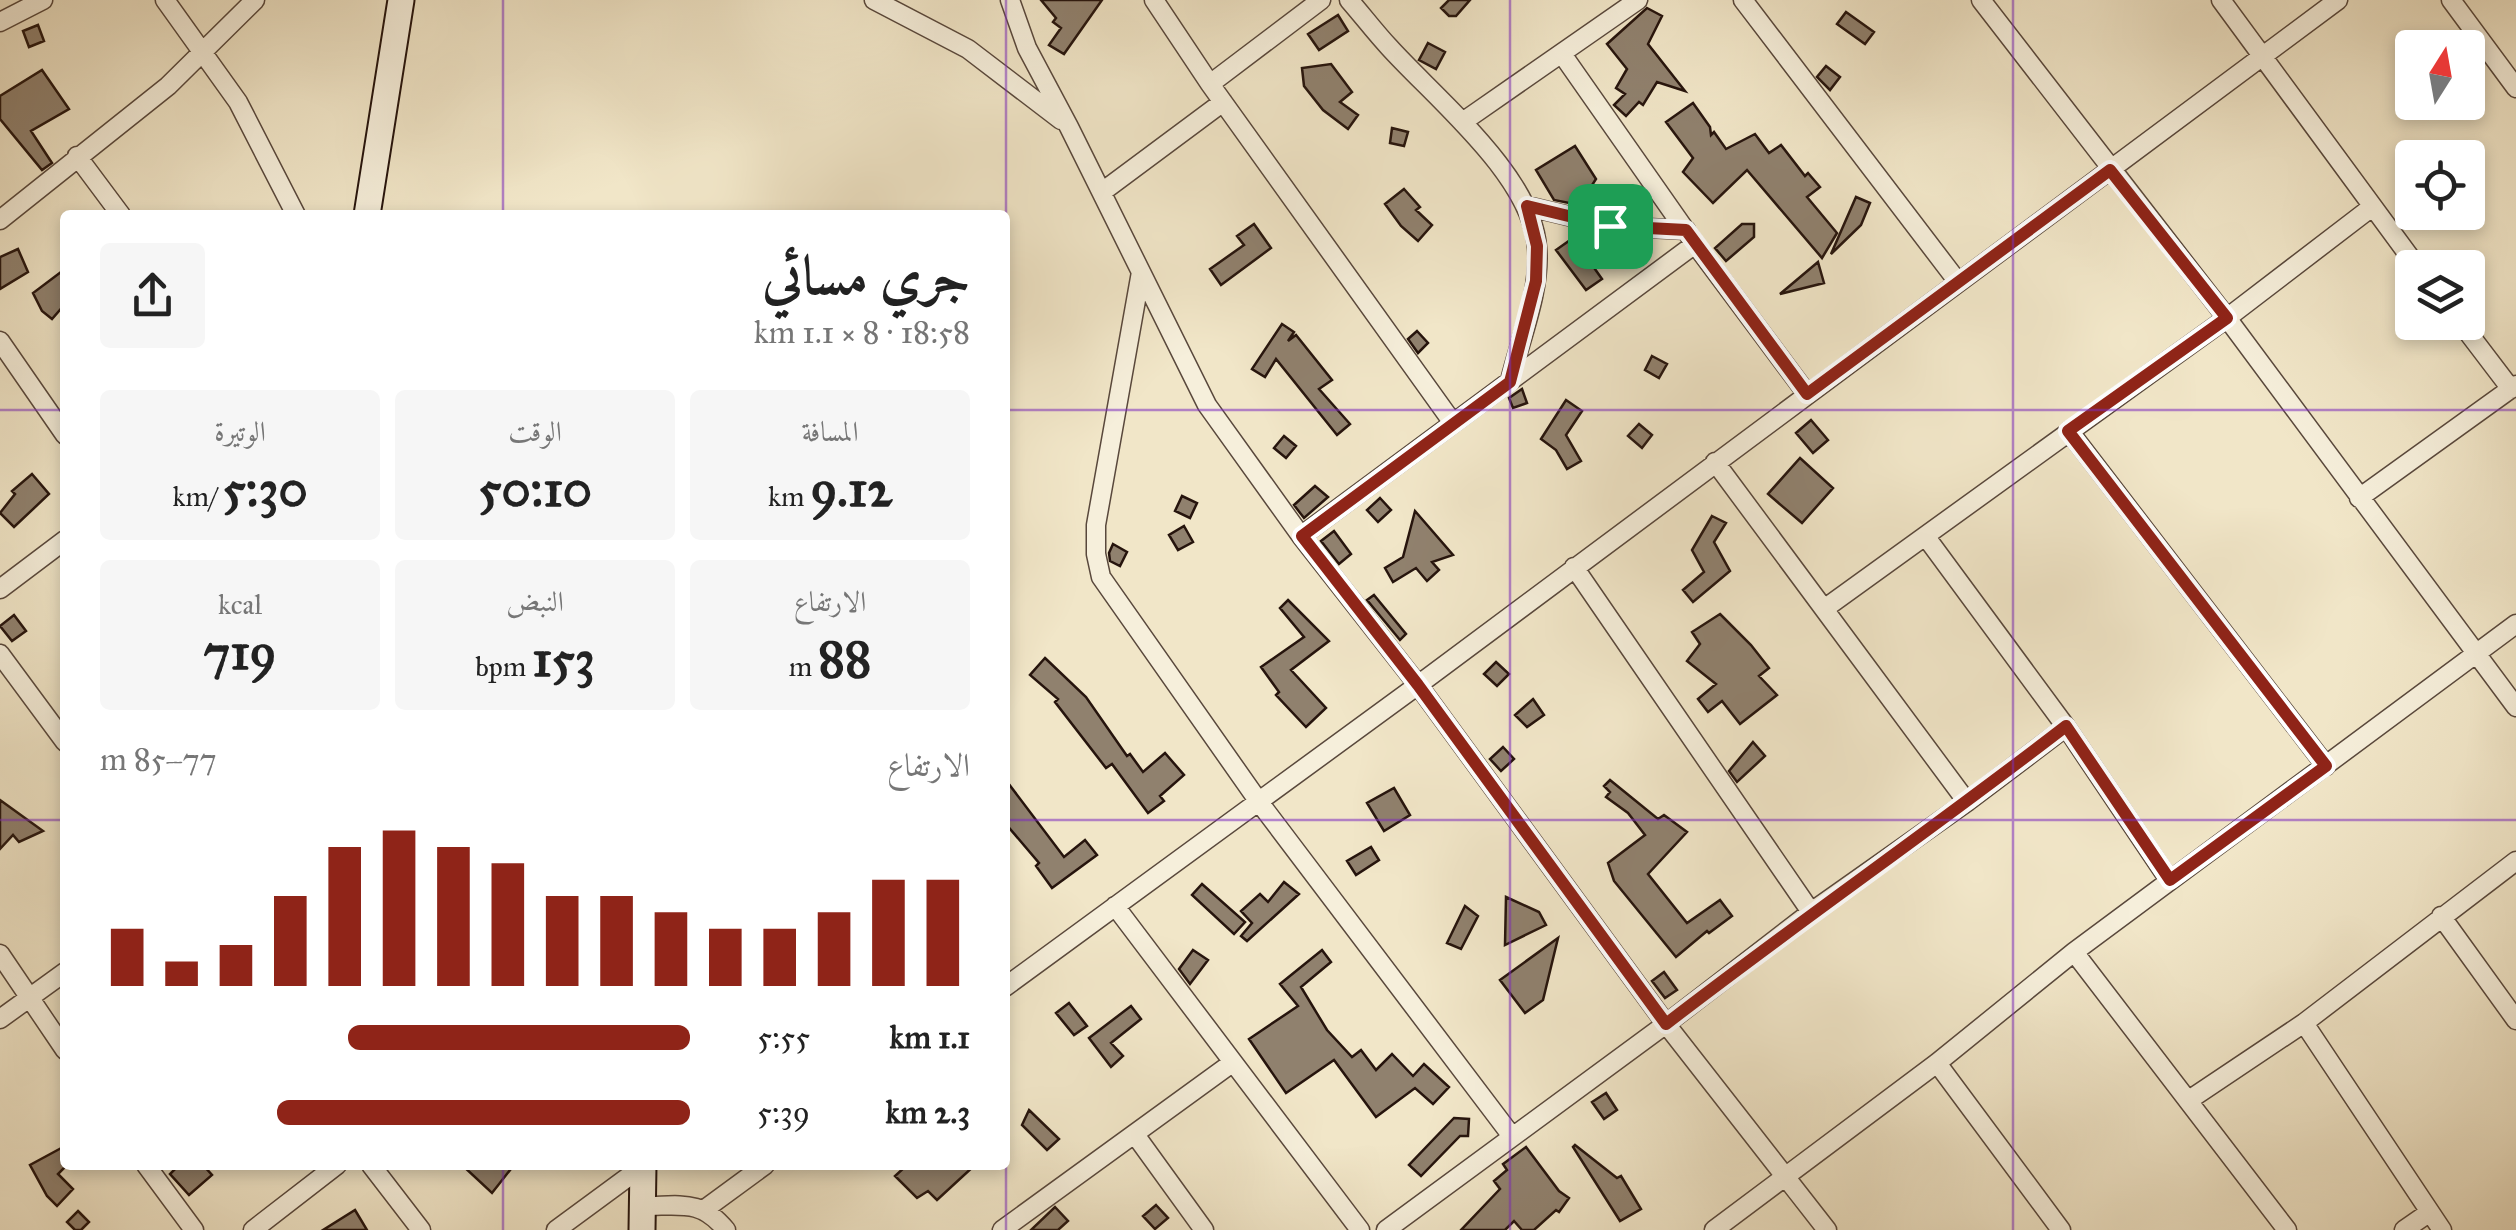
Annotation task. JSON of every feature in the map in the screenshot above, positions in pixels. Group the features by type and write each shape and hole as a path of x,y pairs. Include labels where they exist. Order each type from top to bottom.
{"main road":[{"path":"368,210 401,0"},
{"path":"643,1170 643,1218"}],"street":[{"path":"0,22 43,0"},
{"path":"165,0 238,102 293,210"},
{"path":"0,220 168,86 255,0"},
{"path":"874,0 968,49 1069,126"},
{"path":"1010,0 1026,48 1069,126 1207,405 1666,1024 1826,1230"},
{"path":"1154,0 1222,102 1453,424"},
{"path":"1210,84 1321,0"},
{"path":"1350,0 1390,48 1464,121 1527,206 1537,246 1536,281 1510,382"},
{"path":"1464,121 1638,0"},
{"path":"1743,0 1958,282"},
{"path":"1981,0 2227,318 2516,708"},
{"path":"2221,0 2404,250"},
{"path":"1010,984 2338,0"},
{"path":"2451,0 2516,88"},
{"path":"1562,54 1690,237 1807,394"},
{"path":"1102,192 1222,102"},
{"path":"77,156 117,210"},
{"path":"1527,206 1610,226 1690,237"},
{"path":"1824,609 2227,318 2372,208"},
{"path":"1302,536 1510,382 1690,237"},
{"path":"1142,272 1099,508 1096,554 1101,577 1259,802 1511,1135"},
{"path":"2359,498 2513,387 2475,340"},
{"path":"0,341 60,428"},
{"path":"2068,431 2326,766"},
{"path":"1714,462 1967,802"},
{"path":"1926,537 2066,726 2170,880"},
{"path":"0,589 60,544"},
{"path":"1574,567 1810,912"},
{"path":"1714,1230 1937,1064 2074,952 2516,624"},
{"path":"0,654 60,735"},
{"path":"1386,1230 1666,1024 1810,912 1967,802 2066,726"},
{"path":"2189,1100 2304,1023 2516,861"},
{"path":"1115,906 1360,1230"},
{"path":"2440,916 2516,1020"},
{"path":"2074,952 2287,1230"},
{"path":"0,954 60,1043"},
{"path":"0,1019 60,976"},
{"path":"2304,1023 2442,1230"},
{"path":"1002,1230 1232,1063"},
{"path":"1937,1064 2061,1230"},
{"path":"1136,1136 1204,1230"},
{"path":"150,1170 194,1230"},
{"path":"252,1230 330,1170"},
{"path":"375,1170 422,1230"},
{"path":"556,1230 638,1170"},
{"path":"705,1209 758,1170"},
{"path":"643,1218 692,1206 705,1209 726,1230"},
{"path":"2404,1230 2430,1212"}],"building":[{"path":"1041,0 1102,0 1064,54 1049,45 1061,28 1053,22 1056,18"},
{"path":"1449,0 1470,0 1456,16 1449,16 1441,8"},
{"path":"1647,8 1662,16 1648,44 1685,91 1657,82 1643,105 1639,102 1626,116 1614,105 1625,94 1616,88 1627,69 1607,44"},
{"path":"1846,12 1874,32 1865,44 1837,24"},
{"path":"1338,15 1348,31 1319,50 1308,34"},
{"path":"38,25 44,41 29,47 23,31"},
{"path":"1428,43 1445,52 1436,69 1419,60"},
{"path":"1331,64 1352,92 1340,102 1358,115 1348,129 1323,110 1304,86 1302,68"},
{"path":"1826,66 1840,77 1830,90 1817,77"},
{"path":"42,70 69,109 31,131 52,163 42,170 0,119 0,96"},
{"path":"1693,103 1710,127 1711,135 1714,132 1726,149 1755,134 1769,153 1781,145 1805,176 1808,173 1820,187 1807,197 1837,233 1822,258 1747,170 1713,203 1683,172 1693,158 1666,122"},
{"path":"1392,128 1408,132 1404,146 1390,143"},
{"path":"1575,146 1596,179 1587,193 1569,203 1554,200 1536,170"},
{"path":"1404,189 1420,207 1416,210 1432,225 1418,241 1385,204"},
{"path":"1856,197 1870,203 1861,225 1831,254"},
{"path":"1254,224 1271,248 1221,285 1210,269 1244,245 1237,236"},
{"path":"1742,224 1754,224 1754,237 1726,261 1715,248"},
{"path":"1573,238 1602,279 1586,290 1556,250"},
{"path":"18,249 28,272 0,289 0,257"},
{"path":"1818,262 1824,283 1780,294"},
{"path":"60,273 60,310 52,319 42,311 33,293"},
{"path":"1282,324 1294,332 1288,341 1296,335 1332,380 1319,389 1350,424 1337,435 1276,359 1265,377 1252,369"},
{"path":"1417,331 1428,343 1418,353 1408,339"},
{"path":"1652,356 1667,364 1659,378 1645,370"},
{"path":"1522,389 1527,403 1513,408 1509,398"},
{"path":"1566,400 1582,411 1566,435 1581,461 1567,469 1556,450 1541,439"},
{"path":"1811,420 1828,440 1813,453 1796,433"},
{"path":"1639,424 1652,435 1642,448 1628,436"},
{"path":"1284,436 1296,446 1286,458 1274,448"},
{"path":"1800,458 1833,488 1802,523 1768,494"},
{"path":"32,474 49,494 14,527 0,513 15,494 12,491"},
{"path":"1315,486 1328,497 1304,518 1294,505"},
{"path":"1182,496 1197,503 1190,518 1175,511"},
{"path":"1380,498 1391,510 1378,522 1367,510"},
{"path":"1415,511 1453,555 1432,562 1439,570 1427,581 1416,568 1393,582 1385,568 1403,557"},
{"path":"1712,516 1726,523 1714,542 1730,571 1693,602 1683,590 1704,572 1692,550"},
{"path":"1184,526 1193,542 1178,550 1169,535"},
{"path":"1334,531 1351,554 1339,564 1321,541"},
{"path":"1113,544 1127,552 1120,566 1110,561"},
{"path":"1374,595 1406,634 1400,640 1367,600"},
{"path":"1288,600 1329,641 1291,670 1326,708 1306,727 1276,695 1279,692 1261,667 1304,637 1280,608"},
{"path":"1720,614 1769,668 1759,676 1777,695 1740,724 1722,701 1708,712 1698,699 1716,684 1687,661 1700,644 1692,632"},
{"path":"14,615 26,631 12,641 0,626"},
{"path":"1045,658 1086,697 1127,756 1130,754 1143,772 1165,753 1184,775 1160,796 1164,801 1148,813 1112,764 1106,768 1055,702 1058,699 1030,675"},
{"path":"1496,662 1509,674 1497,686 1484,674"},
{"path":"1533,699 1544,715 1527,727 1515,715"},
{"path":"1753,742 1765,756 1737,782 1729,771"},
{"path":"1503,747 1514,759 1501,771 1490,759"},
{"path":"1610,780 1658,819 1664,815 1687,832 1648,874 1687,923 1720,900 1732,916 1676,957 1614,881 1608,863 1645,835 1628,813 1606,797 1610,792 1604,786"},
{"path":"1010,786 1064,857 1085,840 1097,855 1052,888 1036,866 1039,863 1010,829"},
{"path":"1394,788 1410,815 1384,831 1367,803"},
{"path":"0,800 43,831 19,842 13,835 0,849"},
{"path":"1371,847 1379,860 1356,875 1347,861"},
{"path":"1284,882 1299,894 1247,941 1241,936 1252,923 1241,911 1260,894 1268,902"},
{"path":"1202,884 1245,922 1234,934 1192,895"},
{"path":"1506,897 1539,912 1546,925 1505,945"},
{"path":"1465,906 1478,916 1461,949 1447,943"},
{"path":"1558,938 1543,1000 1525,1013 1500,980"},
{"path":"1193,950 1208,960 1190,984 1179,969"},
{"path":"1322,950 1331,962 1301,987 1327,1030 1352,1057 1361,1050 1376,1070 1392,1054 1413,1076 1424,1064 1449,1087 1433,1104 1415,1088 1376,1117 1334,1060 1286,1093 1249,1039 1298,1006 1280,984"},
{"path":"1664,972 1677,990 1665,998 1652,981"},
{"path":"1069,1003 1087,1026 1074,1035 1056,1013"},
{"path":"1131,1006 1141,1019 1111,1043 1123,1056 1111,1067 1089,1038"},
{"path":"1606,1093 1617,1110 1604,1119 1592,1102"},
{"path":"1029,1110 1059,1139 1047,1150 1022,1125"},
{"path":"1454,1118 1469,1119 1468,1136 1460,1136 1421,1176 1409,1165"},
{"path":"1575,1145 1617,1178 1621,1176 1641,1209 1620,1221"},
{"path":"1526,1147 1559,1191 1569,1198 1559,1212 1556,1210 1534,1230 1522,1230 1514,1221 1505,1230 1461,1230 1500,1189 1494,1181 1507,1170 1503,1164"},
{"path":"60,1149 62,1170 58,1174 73,1189 57,1206 30,1165"},
{"path":"174,1170 208,1170 212,1175 189,1195 170,1174"},
{"path":"467,1170 510,1170 492,1193"},
{"path":"902,1170 970,1170 937,1200 928,1191 917,1198 895,1176"},
{"path":"1156,1205 1168,1218 1155,1229 1143,1216"},
{"path":"1055,1207 1068,1221 1058,1230 1031,1230"},
{"path":"355,1210 367,1230 323,1230"},
{"path":"78,1211 89,1222 75,1230 67,1222"}],"route":[{"path":"2110,170 2227,318 2068,431 2326,766 2170,880 2066,726 1967,802 1810,912 1666,1024 1418,685 1302,536 1510,382 1536,281 1537,246 1527,206 1610,226 1686,230 1807,394 2110,170"}]}
